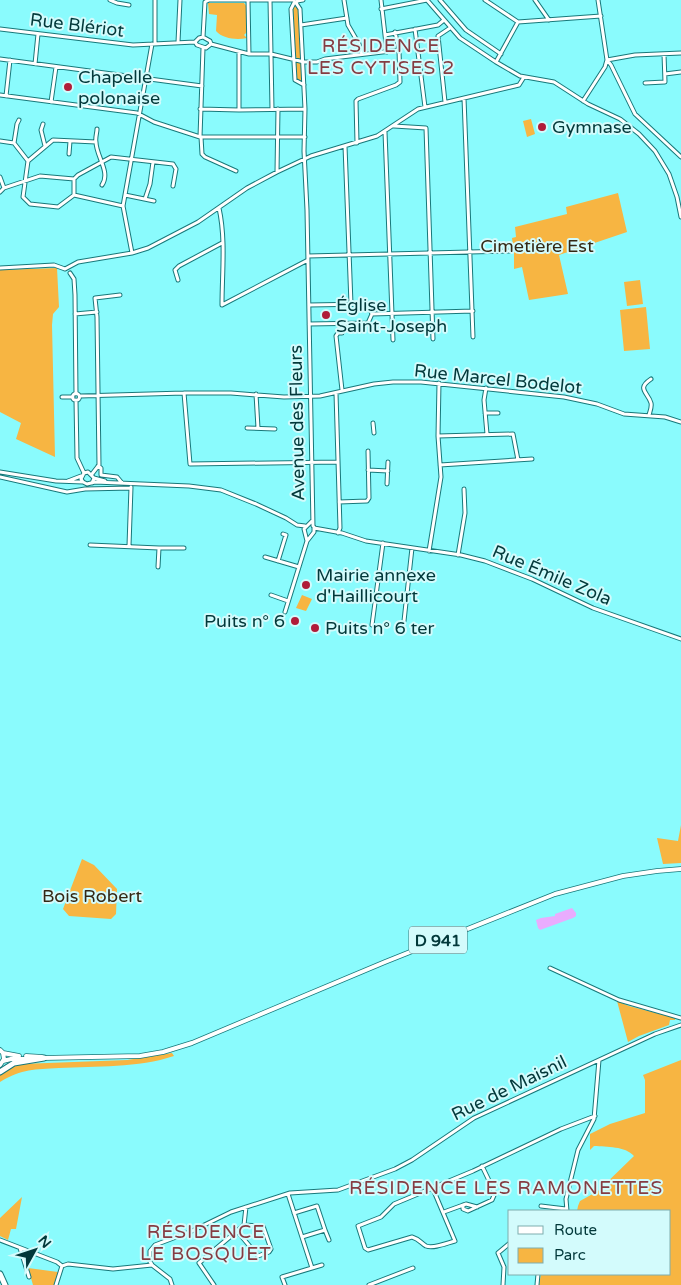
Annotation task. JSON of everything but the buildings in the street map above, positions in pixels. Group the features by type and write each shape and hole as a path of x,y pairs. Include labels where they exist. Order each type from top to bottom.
{"highway":[{"path":"0,1072 14,1063 44,1058"},
{"path":"0,1274 5,1285"}],"main road":[{"name":"D 941","path":"3,1061 11,1059 140,1056 192,1044 412,951 555,894 623,876 657,870 681,869"},
{"name":"D 941","path":"2,1052 12,1056 44,1058"},
{"path":"0,1065 3,1061 2,1052"}],"street":[{"path":"110,0 129,5"},
{"path":"132,253 123,206 130,159 153,44 155,0"},
{"path":"178,42 180,0"},
{"path":"203,37 205,2 209,0 303,0"},
{"path":"248,0 249,54"},
{"path":"270,0 272,109"},
{"path":"345,0 347,18 351,30 360,44 362,54"},
{"path":"381,0 387,52"},
{"path":"381,9 427,0 460,38 496,62 524,77 554,82 583,101 627,124 651,146 661,160 672,180 681,217"},
{"path":"440,0 466,30 501,54"},
{"path":"485,0 518,22 601,16"},
{"path":"535,0 549,20"},
{"path":"583,101 605,67 607,58 598,0"},
{"path":"295,1 291,9 295,80 304,85"},
{"name":"Avenue des Fleurs","path":"295,1 300,9 304,62 313,529 307,541"},
{"path":"301,25 347,18"},
{"path":"385,35 438,25 444,20"},
{"path":"496,62 518,22"},
{"path":"445,102 438,36 450,28"},
{"name":"Rue Blériot","path":"0,29 133,45 195,42"},
{"path":"415,29 425,107"},
{"path":"357,143 356,101 400,82 395,32"},
{"path":"34,64 38,34"},
{"path":"203,37 195,42 196,45 203,48 209,47 211,44"},
{"path":"203,37 210,41 211,44 239,52 271,54 304,62 317,62 325,59 398,50"},
{"path":"203,48 200,108 202,154 236,171"},
{"path":"239,52 239,110"},
{"path":"607,58 681,53"},
{"path":"645,83 665,82 664,54"},
{"path":"607,58 635,114 681,157"},
{"path":"0,59 202,86"},
{"path":"6,96 10,60"},
{"path":"51,102 56,67"},
{"path":"665,74 681,72"},
{"path":"64,269 66,267 70,268 78,262 132,253 148,248 174,236 251,186 305,158 357,143 384,132 425,107 519,85 524,77"},
{"path":"0,96 139,115 200,137 305,137"},
{"path":"464,98 473,337"},
{"path":"200,108 239,110 305,109"},
{"path":"277,172 278,110"},
{"path":"19,120 16,124 14,143 28,161"},
{"path":"43,124 41,130 45,146"},
{"path":"393,126 426,128 433,339"},
{"path":"97,129 96,142 105,174 102,185"},
{"path":"384,132 393,340"},
{"path":"96,142 53,140 45,146 28,161 23,197 30,204 58,207 74,195 123,206"},
{"path":"0,141 14,143"},
{"path":"69,154 70,141"},
{"path":"345,146 351,304"},
{"path":"0,192 4,188 40,176 74,179 112,157 173,164 176,169 173,186"},
{"path":"145,199 150,184 153,162"},
{"path":"0,177 4,188"},
{"path":"74,179 74,195"},
{"path":"125,194 154,201"},
{"path":"219,208 224,265 222,305 308,258 349,255 511,251"},
{"path":"178,280 175,270 179,266 222,243"},
{"path":"0,268 54,265 64,269 66,273 70,273"},
{"path":"70,268 70,273 74,279 77,458 83,475 83,482"},
{"path":"89,489 98,466 99,396 95,298 120,295"},
{"path":"309,304 368,304 372,314 368,323 309,324"},
{"path":"75,314 97,312"},
{"path":"372,314 473,312"},
{"path":"342,390 336,336 338,333 342,333 343,323"},
{"path":"649,415 651,402 644,389 646,382 651,379"},
{"name":"Rue Marcel Bodelot","path":"62,397 184,393 310,397 393,382 439,383 564,397 597,404 624,414 667,417 681,422"},
{"path":"429,551 440,483 438,436 439,383"},
{"path":"486,388 484,400 487,434"},
{"path":"336,392 340,528 338,532"},
{"path":"184,393 190,464 338,462"},
{"path":"256,394 258,428"},
{"path":"485,413 498,413"},
{"path":"373,423 374,432"},
{"path":"247,428 275,429"},
{"path":"438,436 513,434 518,460"},
{"path":"339,502 368,501 368,451"},
{"path":"440,465 532,459"},
{"path":"387,484 388,462"},
{"path":"98,466 102,468 101,474 117,477 123,484"},
{"path":"368,470 388,471"},
{"path":"0,472 66,482 113,483 131,486"},
{"path":"66,482 88,472 93,476 113,483"},
{"path":"0,476 70,492 131,486 191,486 221,490 256,504 300,527 305,526 307,541 285,612"},
{"path":"129,546 131,486"},
{"path":"458,555 464,513 464,489"},
{"path":"291,521 305,533"},
{"name":"Rue Émile Zola","path":"305,526 313,529 338,532 366,541 458,555 509,569 593,608 681,640"},
{"path":"305,533 313,529"},
{"path":"278,561 286,535 283,534"},
{"path":"372,625 383,543"},
{"path":"90,545 184,548"},
{"path":"158,548 158,567"},
{"path":"404,621 412,548"},
{"path":"265,557 299,567"},
{"path":"271,595 288,601"},
{"path":"550,968 619,1000 681,1018"},
{"name":"Rue de Maisnil","path":"150,1264 150,1251 155,1245 192,1231 218,1217 246,1207 303,1191 326,1192 338,1190 394,1169 412,1160 474,1118 655,1034 681,1026"},
{"path":"541,1206 566,1210 566,1199 578,1150 590,1130 594,1116 601,1065 599,1060"},
{"path":"433,1188 455,1241 426,1246 418,1238 412,1237 368,1250 365,1248 358,1226 381,1217 394,1204 594,1116"},
{"path":"463,1205 464,1211 492,1200 494,1192 482,1166"},
{"path":"288,1194 312,1268"},
{"path":"444,1212 466,1204 477,1207"},
{"path":"294,1213 317,1206 329,1240"},
{"path":"214,1285 199,1263 244,1225 246,1207"},
{"path":"237,1231 258,1256 269,1252 271,1249 263,1226 244,1225"},
{"path":"302,1237 325,1230"},
{"path":"0,1240 57,1262 62,1266"},
{"path":"504,1285 504,1267 498,1253 508,1246"},
{"path":"20,1248 29,1277"},
{"path":"62,1266 68,1264 113,1270 150,1264 170,1279 172,1285"},
{"path":"285,1285 282,1277 322,1265"},
{"path":"56,1285 62,1266"},
{"path":"369,1285 413,1268"}],"green space":[{"path":"208,3 244,3 247,7 247,32 244,35 247,38 230,38 219,34 216,31 217,15 209,14"},
{"path":"293,7 298,7 299,10 302,60 295,57"},
{"path":"296,62 303,64 302,83 296,77"},
{"path":"531,119 535,134 527,137 523,121"},
{"name":"Cimetière Est","path":"618,193 627,232 559,255 568,294 529,300 522,267 514,269 512,238 516,237 515,227 567,214 566,207"},
{"path":"57,268 59,307 53,314 52,325 55,457 16,439 21,423 0,412 0,270"},
{"path":"640,280 643,304 627,306 624,282"},
{"path":"646,307 650,349 624,351 620,310"},
{"path":"302,595 312,599 306,611 296,608"},
{"path":"681,825 681,863 663,864 657,838 678,841"},
{"name":"Bois Robert","path":"82,859 94,865 117,889 116,914 111,919 69,916 63,909"},
{"path":"617,1001 675,1018 675,1020 670,1020 669,1025 628,1042"},
{"path":"172,1053 174,1056 132,1065 29,1070 15,1074 0,1082 0,1075 13,1066 21,1064 127,1060"},
{"path":"681,1060 681,1285 539,1285 541,1275 671,1275 671,1210 577,1210 580,1201 598,1191 634,1156 626,1150 616,1148 594,1146 590,1150 590,1134 610,1124 645,1113 645,1080 643,1075"},
{"path":"22,1197 16,1229 11,1229 8,1240 0,1236 0,1218"},
{"path":"28,1268 58,1272 54,1285 33,1285"}],"shaded area":[{"path":"572,908 576,913 576,916 573,918 540,930 538,928 536,920 555,916 555,914"}],"place":[{"name":"Chapelle polonaise","path":"68,87"},
{"name":"Gymnase","path":"542,127"},
{"name":"Église Saint-Joseph","path":"326,315"},
{"name":"Mairie annexe d'Haillicourt","path":"306,585"},
{"name":"Puits n° 6","path":"295,621"},
{"name":"Puits n° 6 ter","path":"315,628"}],"district":[{"name":"RÉSIDENCE LES CYTISES 2","path":"381,56"},
{"name":"RÉSIDENCE LES RAMONETTES","path":"506,1187"},
{"name":"RÉSIDENCE LE BOSQUET","path":"206,1242"}]}
